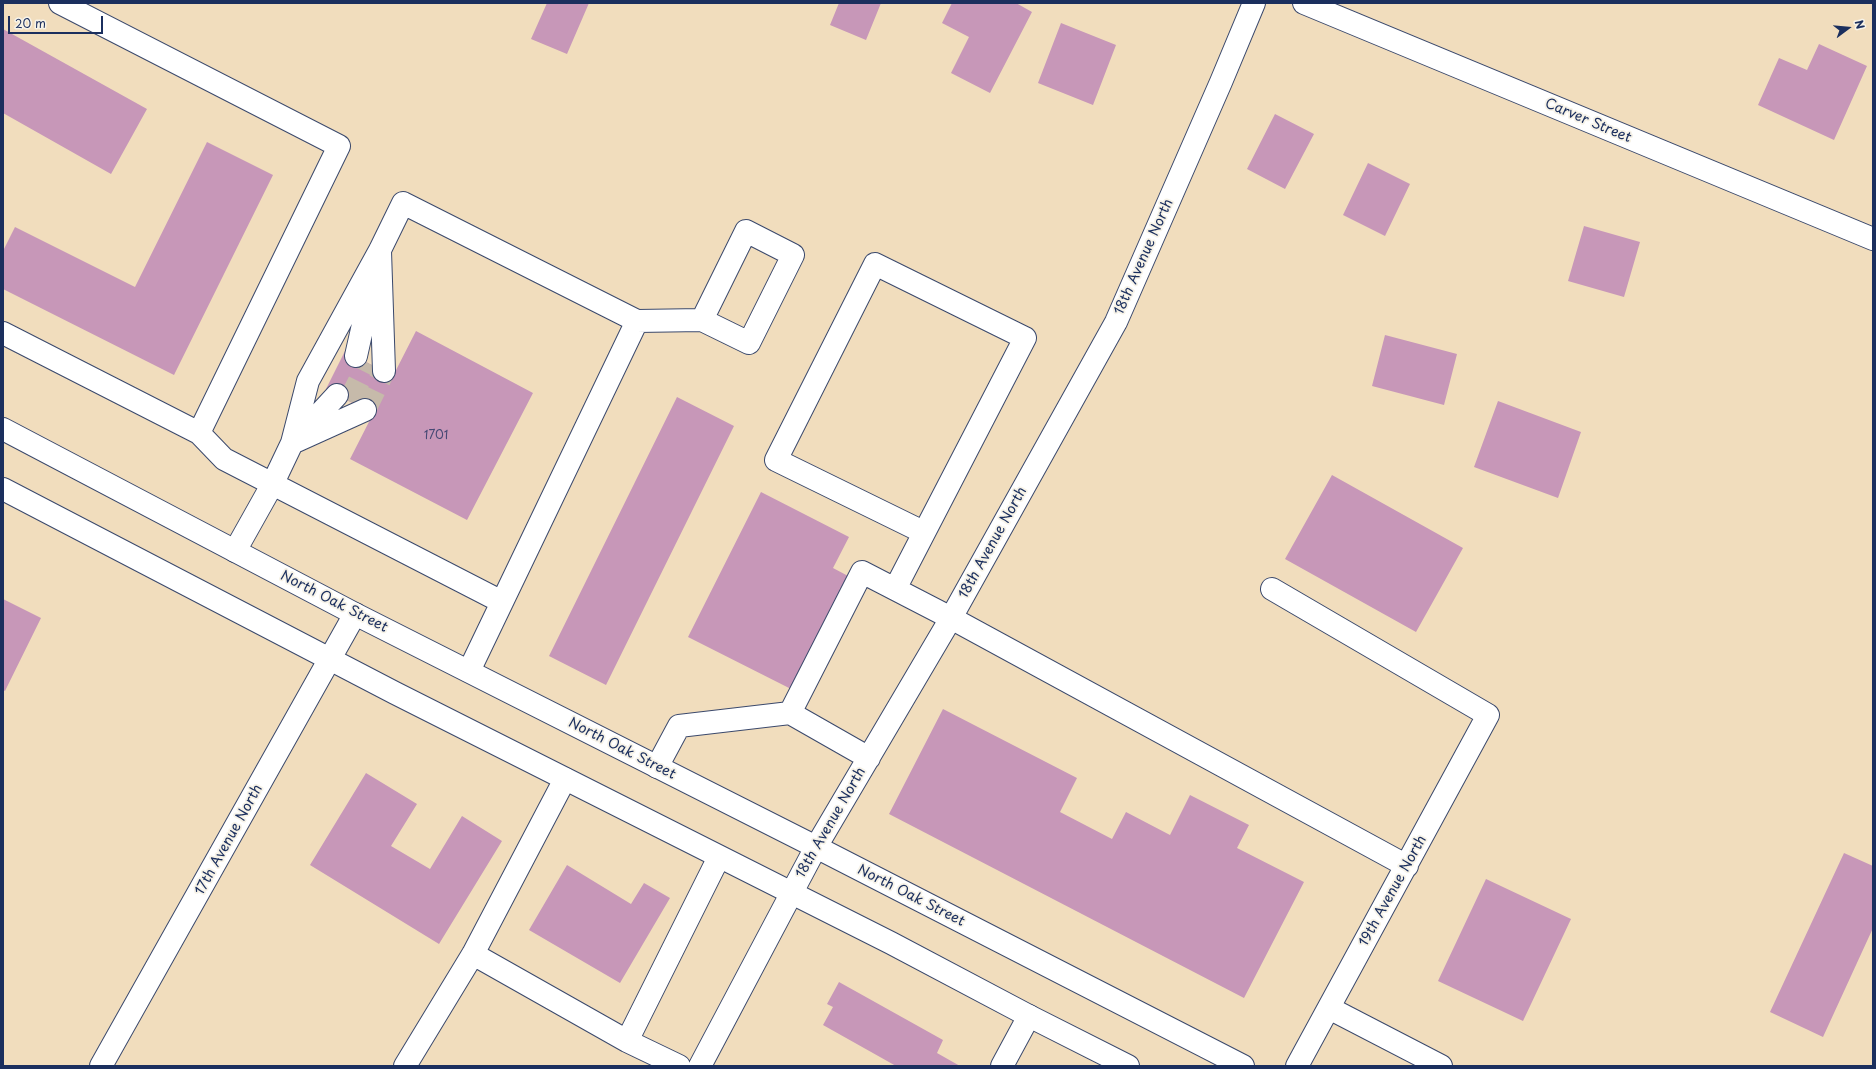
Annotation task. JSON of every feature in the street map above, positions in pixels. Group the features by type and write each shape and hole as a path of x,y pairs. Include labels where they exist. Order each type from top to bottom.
{"street":[{"path":"60,3 339,146 199,433"},
{"name":"18th Avenue North","path":"700,1066 816,847 951,618 1116,322 1254,3"},
{"name":"Carver Street","path":"1304,3 1873,239"},
{"path":"235,551 272,484 292,443 308,381 380,250 403,203 637,321 702,320 748,343 793,255 746,231 702,320"},
{"path":"380,250 369,363 380,250"},
{"path":"895,589 923,532 1025,338 875,264 776,460 923,532"},
{"path":"469,671 637,321"},
{"path":"3,333 199,433 224,459 502,602"},
{"path":"292,443 351,402 292,443"},
{"name":"North Oak Street","path":"3,429 355,614 816,847 1243,1066"},
{"path":"3,489 330,659 719,857 892,943 1029,1016 1128,1066"},
{"path":"790,713 862,572 951,618 1407,866"},
{"name":"19th Avenue North","path":"1272,589 1488,715 1298,1066"},
{"name":"17th Avenue North","path":"102,1066 355,614"},
{"path":"657,767 679,726 790,713 868,758"},
{"path":"405,1066 473,954 565,779"},
{"path":"627,1041 719,857"},
{"path":"473,954 627,1041 679,1066"},
{"path":"1329,1008 1441,1066"},
{"path":"1002,1066 1029,1016"}],"building":[{"path":"547,3 589,3 567,54 531,39"},
{"path":"839,3 881,3 866,40 830,25"},
{"path":"952,3 1016,3 1032,12 990,93 951,73 969,37 942,23"},
{"path":"1061,23 1116,45 1093,105 1038,83"},
{"path":"3,29 147,109 111,174 3,113"},
{"path":"1819,44 1867,66 1834,140 1758,105 1779,58 1807,70"},
{"path":"1275,114 1314,134 1285,189 1247,169"},
{"path":"207,142 273,175 174,375 3,289 3,251 15,227 135,287"},
{"path":"1368,163 1410,184 1385,236 1343,215"},
{"path":"1584,226 1640,242 1624,297 1568,281"},
{"path":"416,331 533,393 467,520 350,459 373,414 326,389 345,351 393,376"},
{"path":"1385,335 1457,354 1444,405 1372,386"},
{"path":"677,397 734,426 606,685 549,656"},
{"path":"1498,401 1581,432 1558,498 1474,467"},
{"path":"1332,475 1463,548 1416,632 1285,559"},
{"path":"761,492 849,537 833,568 850,577 793,690 688,637"},
{"path":"3,599 41,618 5,691 3,690"},
{"path":"943,709 1077,778 1060,812 1112,839 1126,812 1170,835 1190,795 1249,825 1237,848 1304,882 1244,998 889,814"},
{"path":"366,773 417,804 391,846 430,869 462,816 502,841 439,944 310,865"},
{"path":"1844,853 1873,866 1873,928 1823,1037 1770,1012"},
{"path":"567,865 631,904 644,883 670,898 620,983 529,930"},
{"path":"1486,879 1571,919 1523,1021 1438,981"},
{"path":"839,982 943,1040 937,1053 960,1066 896,1066 823,1025 833,1007 827,1004"}],"tunnel":[{"path":"349,401 368,363"},
{"path":"365,410 384,371"}]}
